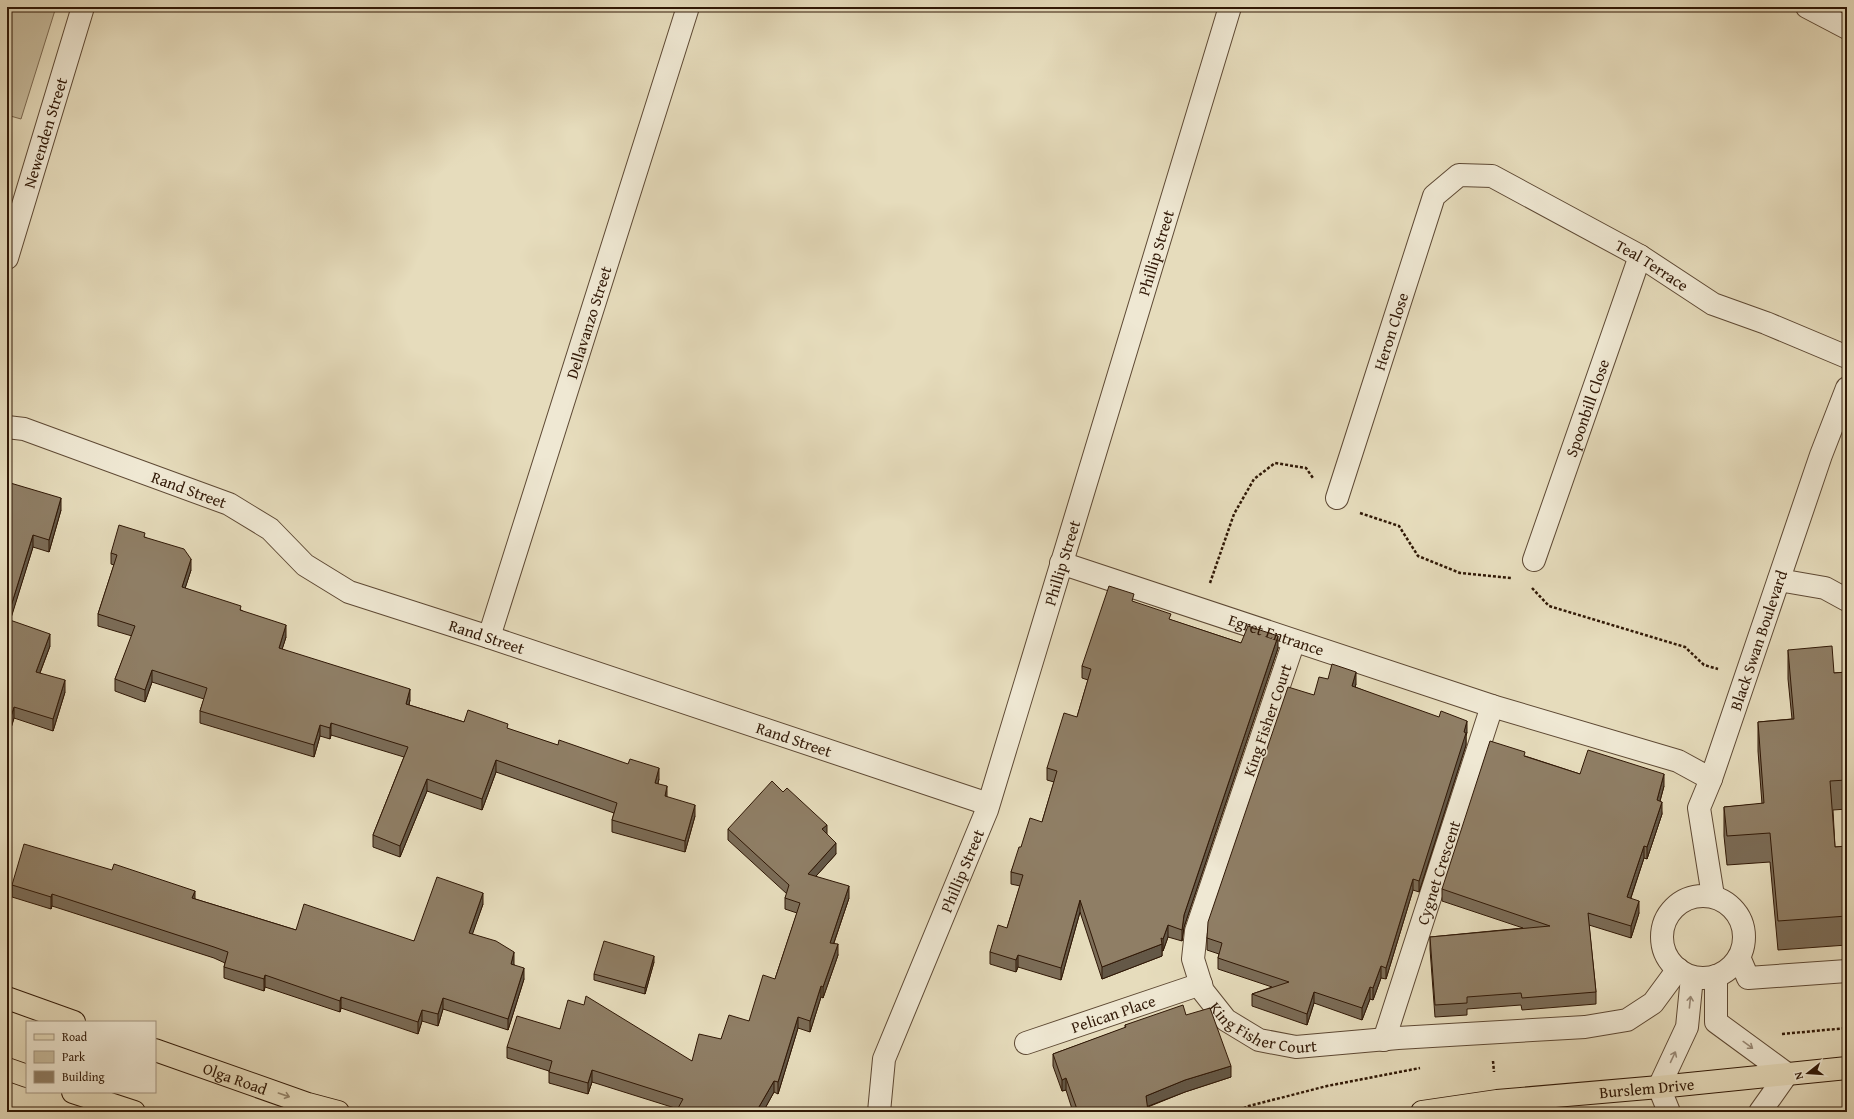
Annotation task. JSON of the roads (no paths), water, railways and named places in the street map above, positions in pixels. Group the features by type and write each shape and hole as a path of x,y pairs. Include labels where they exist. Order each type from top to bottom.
{"main road":[{"path":"7,998 71,1021"},
{"name":"Olga Road","path":"156,1050 307,1108 338,1112"},
{"name":"Burslem Drive","path":"1422,1112 1498,1101 1659,1087 1847,1068"},
{"path":"7,1069 26,1076"},
{"path":"76,1093 134,1112"}],"street":[{"name":"Newenden Street","path":"7,258 83,7"},
{"name":"Dellavanzo Street","path":"489,637 688,7"},
{"name":"Phillip Street","path":"879,1112 884,1059 988,804 1230,7"},
{"path":"1807,7 1847,28"},
{"name":"Teal Terrace","path":"1459,176 1492,176 1640,256 1713,304 1766,323 1847,357"},
{"name":"Heron Close","path":"1337,498 1434,196 1459,176"},
{"name":"Spoonbill Close","path":"1534,560 1640,256"},
{"name":"Black Swan Boulevard","path":"1713,896 1699,808 1711,779 1746,678 1821,455 1847,388"},
{"name":"Rand Street","path":"7,427 24,429 229,504 270,529 305,565 349,592 489,637 988,804"},
{"name":"Egret Entrance","path":"1062,563 1492,706 1678,761 1711,779"},
{"path":"1779,580 1825,588 1847,600"},
{"name":"King Fisher Court","path":"1294,641 1196,931 1194,958 1203,991 1226,1020 1259,1040 1296,1047 1586,1027 1627,1020 1653,1003 1685,973"},
{"name":"Cygnet Crescent","path":"1384,1040 1492,706"},
{"path":"1699,896 1713,896 1724,901 1734,910 1741,920 1744,932 1744,945 1739,957 1725,972 1716,976 1704,978 1685,973 1669,959 1663,946 1662,932 1666,919 1674,908 1685,900 1699,896"},
{"path":"1739,957 1748,978 1847,971"},
{"path":"1669,1112 1659,1087 1687,1027 1685,973"},
{"path":"1716,976 1716,1022 1787,1074 1760,1112"},
{"name":"Pelican Place","path":"1026,1043 1201,984"}]}
